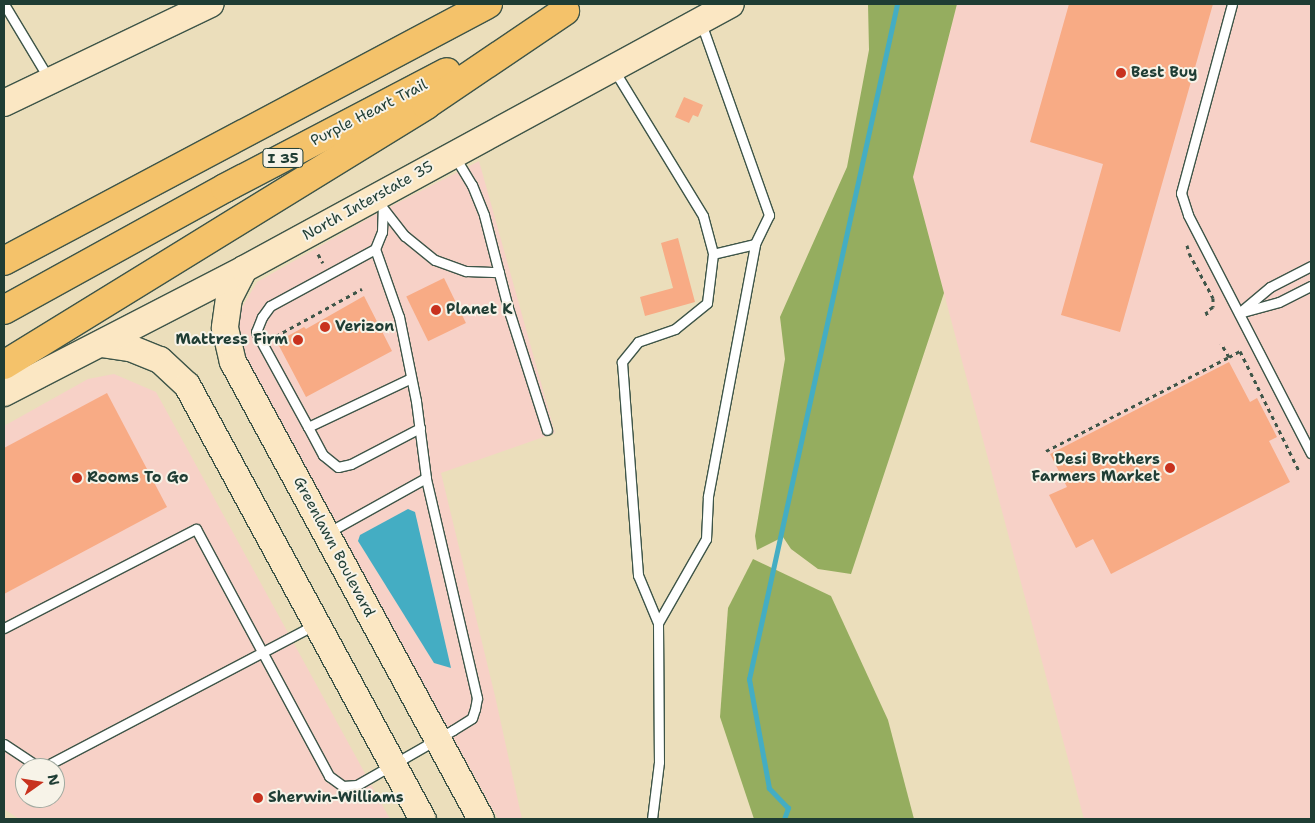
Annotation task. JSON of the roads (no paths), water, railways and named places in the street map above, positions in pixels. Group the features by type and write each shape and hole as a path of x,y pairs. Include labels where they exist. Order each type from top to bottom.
{"highway":[{"name":"I 35","path":"4,261 488,4"},
{"name":"Purple Heart Trail","path":"4,310 225,188 572,7"},
{"path":"4,365 418,110 572,7"}],"main road":[{"path":"4,104 211,4"},
{"name":"North Interstate 35","path":"4,393 244,268 379,203 453,154 731,4"},
{"name":"Greenlawn Boulevard","path":"244,268 229,298 226,328 234,362 481,819"},
{"path":"101,344 130,348 160,360 187,385 423,819"}],"lane":[{"path":"4,4 50,81"},
{"path":"1232,4 1182,193 1188,215 1311,453"},
{"path":"658,622 706,539 708,496 755,244 769,215 700,20"},
{"path":"613,68 703,216 713,254 707,303 675,330 638,342 622,362 638,575 658,622 659,762 652,819"},
{"path":"453,154 472,185 484,215 499,272 547,430"},
{"path":"379,203 405,236 435,260 466,271 499,272"},
{"path":"4,628 196,529 330,776 343,786 357,785 472,718 477,698 426,478 412,378 399,317 376,249 382,232 379,203"},
{"path":"713,254 755,244"},
{"path":"376,249 270,306 262,316 256,332 323,455 338,467 351,464 420,428"},
{"path":"1239,313 1270,287 1311,266"},
{"path":"1239,313 1279,302 1311,286"},
{"path":"308,427 412,378"},
{"path":"327,533 426,478"},
{"path":"60,758 317,624"},
{"path":"4,744 26,758"}],"water":[{"path":"408,509 415,512 451,668 434,663 358,541 360,535"}],"waterway":[{"path":"784,819 788,808 769,788 749,679 897,4"}],"place":[{"name":"Best Buy","path":"1121,73"},
{"name":"Planet K","path":"436,310"},
{"name":"Verizon","path":"325,327"},
{"name":"Mattress Firm","path":"298,340"},
{"name":"Desi Brothers Farmers Market","path":"1170,468"},
{"name":"Rooms To Go","path":"77,478"},
{"name":"Sherwin-Williams","path":"258,798"}]}
